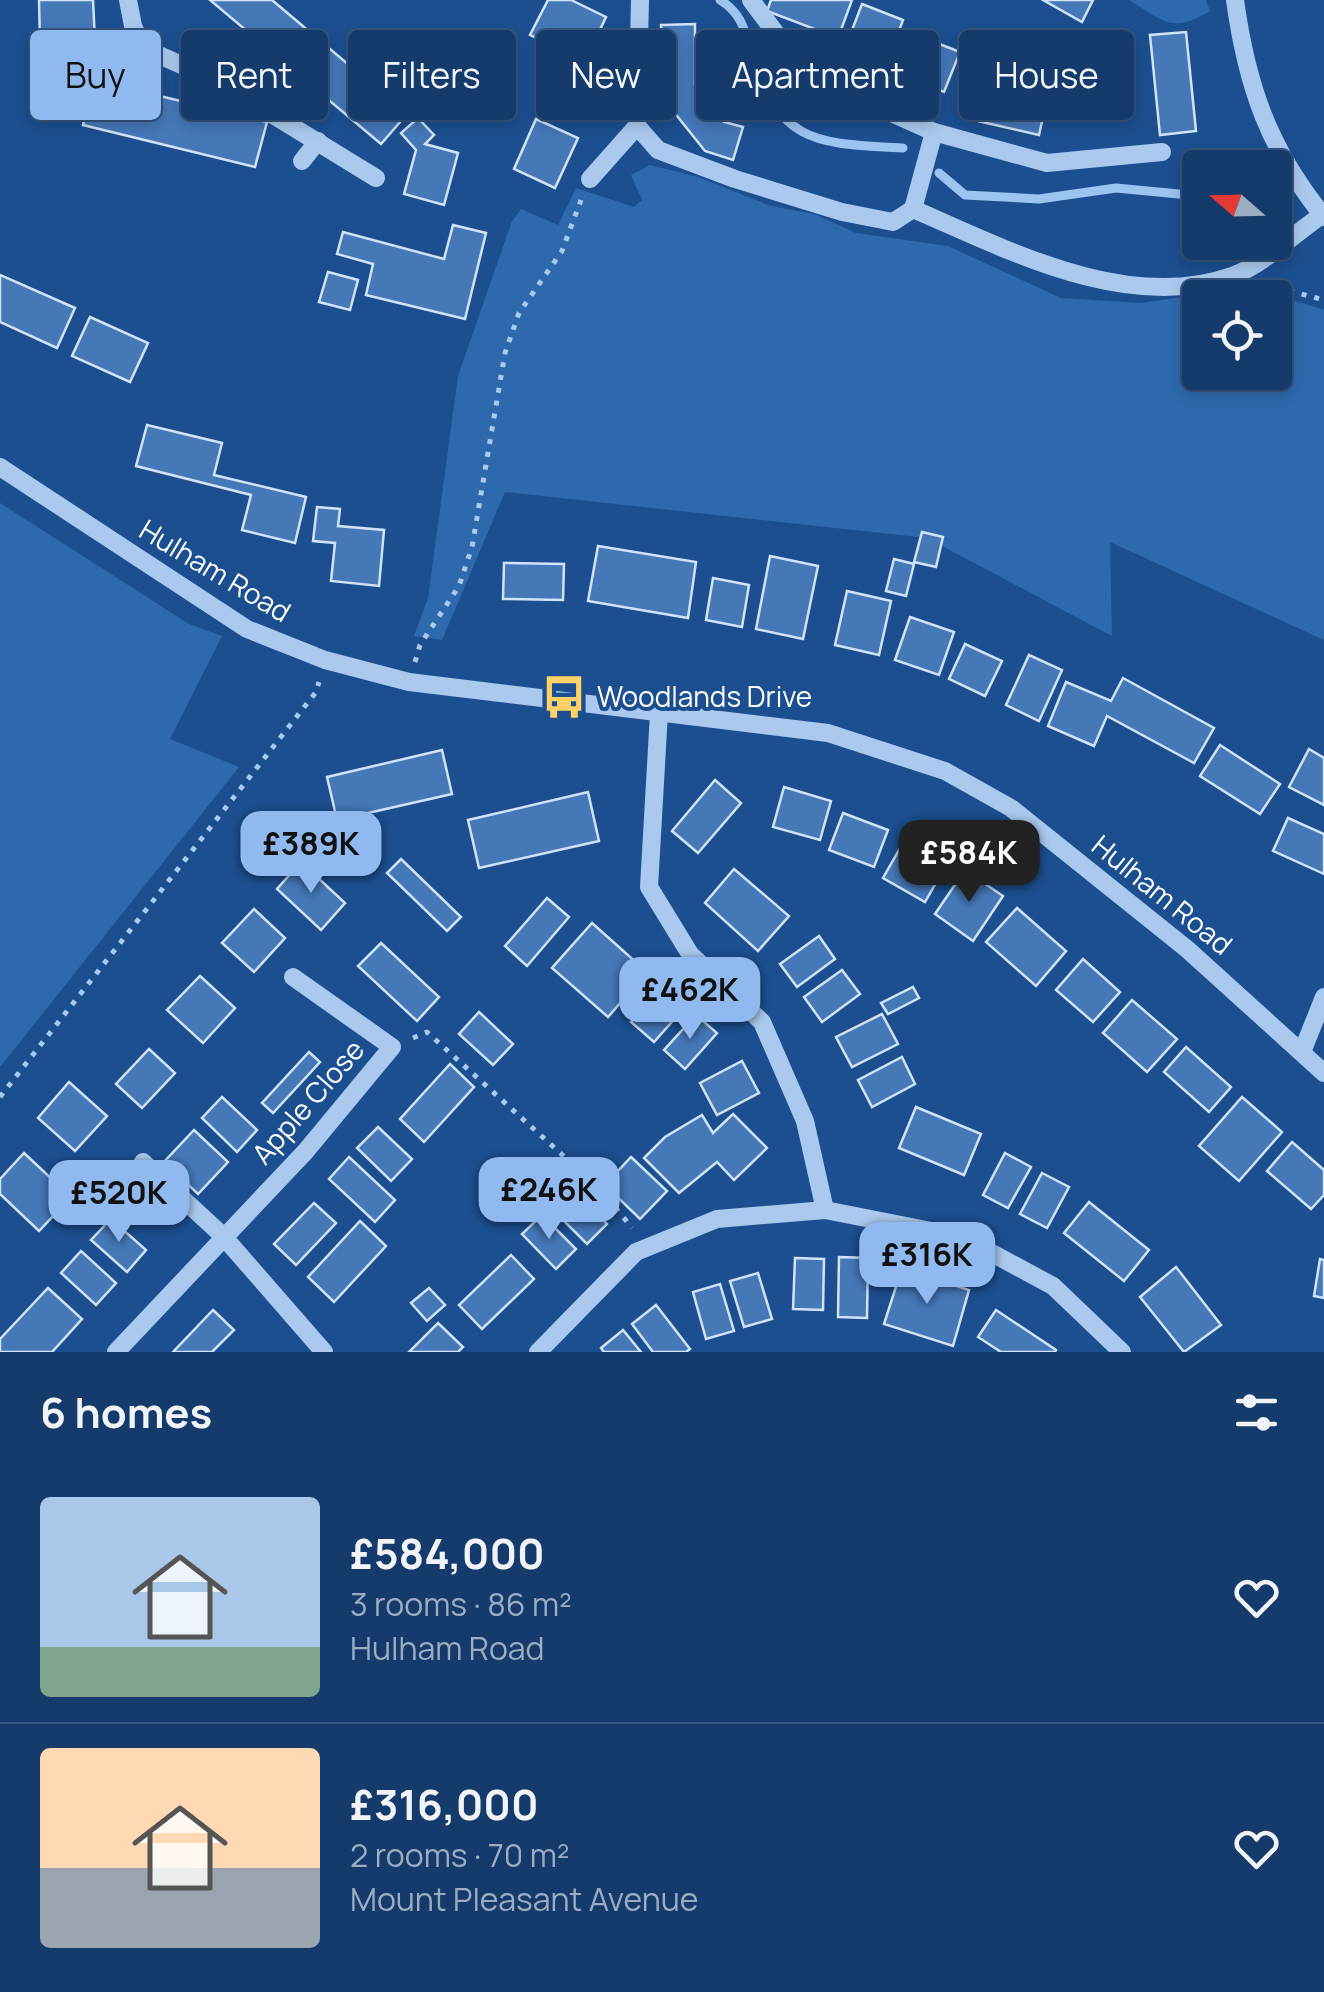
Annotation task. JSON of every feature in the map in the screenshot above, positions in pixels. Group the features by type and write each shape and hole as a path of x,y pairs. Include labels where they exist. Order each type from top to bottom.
{"street":[{"path":"128,0 132,26 144,48 218,81 376,178"},
{"path":"590,179 636,126 640,0"},
{"path":"751,0 790,51 833,86 934,132 1046,164 1162,152"},
{"path":"1235,0 1247,75 1276,150"},
{"path":"636,126 658,150 842,212 894,222 914,209 934,132"},
{"path":"302,161 318,142"},
{"path":"914,209 1038,263 1128,284 1178,286 1234,276 1323,216 1292,174"},
{"name":"Hulham Road","path":"0,468 247,629 325,660 409,682 828,733 945,772 1010,808 1187,949 1324,1073"},
{"path":"659,713 650,887 690,954 762,1022 806,1121 825,1210"},
{"name":"Apple Close","path":"116,1352 305,1152 392,1047 293,977"},
{"path":"1302,1052 1324,997"},
{"path":"143,1162 222,1236 324,1352"},
{"path":"538,1352 636,1252 717,1220 825,1210 962,1237 1053,1286 1122,1352"}],"path":[{"path":"1162,152 1182,160"},
{"path":"409,682 420,645 459,586 472,547 506,352 519,313 562,251 590,179"},
{"path":"1234,276 1324,300"},
{"path":"0,1097 316,692 325,660"},
{"path":"392,1047 427,1032 602,1191 648,1248"}],"shaded area":[{"path":"1129,0 1206,0 1210,11 1187,22 1168,22"},
{"path":"650,165 698,177 771,206 814,214 856,233 948,246 1061,298 1141,303 1182,297 1182,390 1292,390 1292,300 1324,310 1324,640 1110,542 1112,636 927,538 505,492 442,640 414,636 428,598 458,376 512,221 521,209 558,225 576,188 634,207 642,200 631,175"},
{"path":"0,503 189,624 222,636 170,739 239,767 0,1067"}],"building":[{"path":"39,0 93,0 94,30 40,30"},
{"path":"210,0 272,0 308,30 246,30"},
{"path":"548,0 571,0 606,17 600,30 536,30 536,38 530,35"},
{"path":"771,0 852,0 841,30 817,30 767,11"},
{"path":"1043,0 1093,0 1082,22"},
{"path":"862,4 903,20 899,30 852,30"},
{"path":"695,24 696,120 722,120 743,127 733,160 705,151 676,115 676,30 661,30 661,25"},
{"path":"1186,32 1196,131 1160,135 1150,35"},
{"path":"939,44 959,52 944,92 939,90"},
{"path":"328,47 348,64 348,116 328,99"},
{"path":"161,96 181,101 181,120 267,122 255,167 83,125 84,120 161,120"},
{"path":"536,119 578,138 555,188 514,169"},
{"path":"352,120 402,120 381,144"},
{"path":"420,120 434,135 425,144 458,153 444,205 404,194 416,150 401,133"},
{"path":"974,120 1042,120 1039,135"},
{"path":"453,225 486,233 465,319 366,295 373,264 337,254 343,232 444,259"},
{"path":"328,272 358,280 350,310 319,302"},
{"path":"0,275 75,308 57,348 0,322"},
{"path":"90,317 148,343 130,382 72,356"},
{"path":"147,425 222,443 214,475 306,497 295,543 242,530 251,495 136,466"},
{"path":"317,507 340,509 338,526 384,530 379,586 331,581 335,543 313,541"},
{"path":"922,532 943,537 936,567 914,562"},
{"path":"598,546 696,562 688,618 588,601"},
{"path":"770,556 818,566 803,639 756,629"},
{"path":"894,559 914,564 906,596 886,591"},
{"path":"504,563 564,564 563,600 503,599"},
{"path":"713,578 749,585 742,627 706,620"},
{"path":"847,591 891,601 879,655 835,645"},
{"path":"910,617 954,632 939,675 895,660"},
{"path":"965,644 1002,661 985,696 949,679"},
{"path":"1029,655 1062,670 1039,721 1006,705"},
{"path":"1123,678 1214,728 1194,763 1107,716 1094,746 1048,726 1066,682 1111,701"},
{"path":"1220,745 1280,784 1260,814 1200,776"},
{"path":"1309,749 1324,758 1324,805 1289,787"},
{"path":"442,750 452,794 337,820 327,777"},
{"path":"715,780 741,803 698,853 672,831"},
{"path":"784,787 831,801 820,840 773,827"},
{"path":"588,792 599,841 479,868 468,820"},
{"path":"843,813 888,830 874,867 829,850"},
{"path":"1288,818 1324,834 1324,874 1273,851"},
{"path":"907,836 949,860 925,902 883,878"},
{"path":"401,859 461,917 447,931 387,873"},
{"path":"301,862 345,903 321,930 277,889"},
{"path":"734,869 789,916 758,951 705,903"},
{"path":"965,870 1003,896 973,941 935,914"},
{"path":"547,898 569,917 527,966 505,946"},
{"path":"1017,908 1066,951 1036,986 986,942"},
{"path":"254,909 285,938 254,972 222,943"},
{"path":"592,923 647,972 608,1017 552,968"},
{"path":"819,936 835,959 797,987 780,964"},
{"path":"381,943 439,997 417,1021 358,966"},
{"path":"1083,959 1120,992 1093,1022 1056,990"},
{"path":"842,970 860,994 822,1022 804,997"},
{"path":"200,976 235,1008 203,1043 167,1010"},
{"path":"663,986 686,1006 654,1042 631,1022"},
{"path":"913,987 919,998 888,1014 881,1003"},
{"path":"1132,1000 1177,1039 1147,1072 1103,1033"},
{"path":"479,1012 513,1044 493,1065 459,1034"},
{"path":"882,1014 898,1044 852,1067 836,1037"},
{"path":"696,1015 717,1033 685,1069 664,1050"},
{"path":"1186,1047 1231,1087 1209,1112 1164,1072"},
{"path":"149,1049 175,1073 142,1108 116,1084"},
{"path":"309,1052 320,1062 273,1113 262,1103"},
{"path":"902,1057 915,1084 872,1107 858,1080"},
{"path":"742,1061 759,1093 717,1115 700,1083"},
{"path":"450,1064 474,1087 424,1142 400,1119"},
{"path":"69,1082 107,1116 75,1151 38,1118"},
{"path":"222,1097 257,1130 237,1152 202,1118"},
{"path":"1242,1097 1282,1132 1239,1181 1199,1146"},
{"path":"916,1107 981,1134 964,1175 899,1148"},
{"path":"733,1114 767,1148 734,1180 717,1162 679,1193 644,1158 665,1137 702,1115 713,1133"},
{"path":"378,1127 412,1159 391,1181 357,1148"},
{"path":"194,1130 228,1162 198,1194 164,1162"},
{"path":"1292,1142 1324,1170 1324,1195 1311,1209 1267,1171"},
{"path":"24,1153 71,1197 39,1231 0,1194 0,1179"},
{"path":"1005,1153 1031,1167 1008,1208 983,1195"},
{"path":"349,1157 395,1200 375,1222 329,1179"},
{"path":"631,1157 667,1191 640,1219 605,1185"},
{"path":"1042,1173 1069,1187 1047,1228 1020,1214"},
{"path":"564,1180 607,1224 587,1244 543,1200"},
{"path":"1089,1202 1149,1250 1124,1281 1064,1233"},
{"path":"314,1203 336,1223 296,1265 274,1244"},
{"path":"542,1215 576,1249 556,1269 522,1234"},
{"path":"111,1219 146,1250 127,1272 91,1240"},
{"path":"360,1221 386,1246 334,1302 308,1277"},
{"path":"81,1251 116,1283 96,1305 61,1273"},
{"path":"511,1255 534,1279 482,1329 459,1305"},
{"path":"839,1257 868,1258 867,1318 838,1317"},
{"path":"795,1258 824,1259 823,1310 793,1309"},
{"path":"1320,1259 1324,1260 1324,1298 1314,1296"},
{"path":"1176,1267 1221,1325 1184,1352 1140,1297"},
{"path":"902,1268 969,1290 953,1346 884,1324"},
{"path":"758,1273 772,1319 744,1327 730,1281"},
{"path":"720,1284 734,1331 706,1339 693,1292"},
{"path":"48,1288 82,1319 52,1352 0,1352 0,1339"},
{"path":"429,1288 445,1305 427,1321 411,1303"},
{"path":"656,1305 690,1349 686,1352 653,1352 632,1324"},
{"path":"213,1310 234,1330 212,1352 173,1352"},
{"path":"996,1310 1055,1352 1001,1352 978,1337"},
{"path":"438,1323 463,1347 458,1352 409,1352"},
{"path":"623,1330 641,1352 604,1352 601,1348"}],"waterway":[{"path":"720,0 741,22 762,82 788,122 823,140 903,148"},
{"path":"939,173 965,195 1039,199 1116,188 1182,194"}],"place":[{"name":"Woodlands Drive","path":"564,697"}]}
